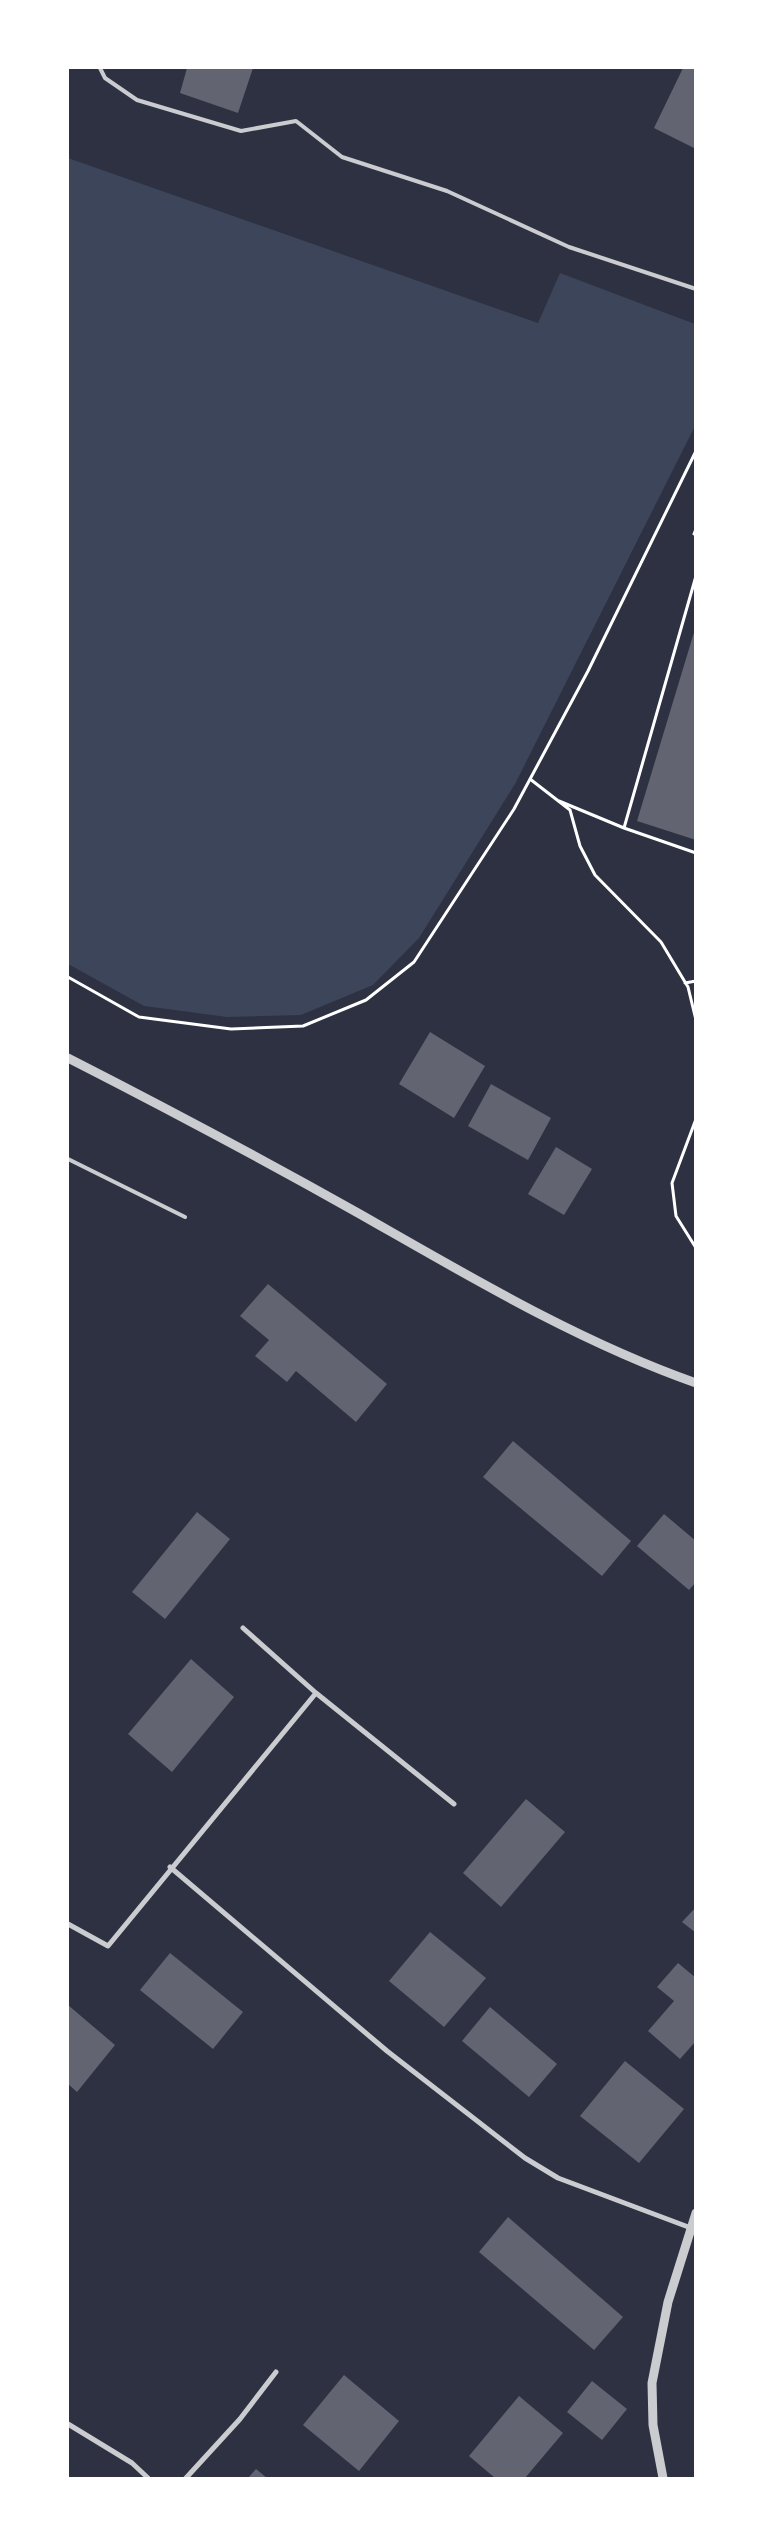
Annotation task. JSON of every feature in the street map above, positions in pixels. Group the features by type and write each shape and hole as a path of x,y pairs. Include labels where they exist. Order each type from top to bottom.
{"street":[{"path":"68,1058 205,1128 531,1308 670,1374 696,1383"},
{"path":"244,1628 316,1693 454,1804"},
{"path":"68,1924 108,1946 170,1868 316,1693"},
{"path":"170,1868 387,2051 525,2158 558,2178 690,2228"},
{"path":"663,2478 653,2426 652,2383 668,2302 696,2213"},
{"path":"186,2478 240,2419 276,2372"},
{"path":"68,2424 132,2463 148,2478"}],"lane":[{"path":"100,68 105,78 137,100 240,131 296,120 342,157 447,191 569,247 696,289"},
{"path":"68,1159 185,1217"}],"path":[{"path":"68,977 139,1017 231,1029 303,1026 366,1000 414,962 514,809 588,671 696,451"},
{"path":"696,529 694,534 696,535"},
{"path":"624,828 696,576"},
{"path":"530,779 570,810 580,846 595,875 661,942 686,983 696,1020"},
{"path":"559,801 624,828 696,853"},
{"path":"686,983 696,981"},
{"path":"696,1119 672,1183 676,1216 696,1248"}],"shaded area":[{"path":"68,158 538,323 560,273 695,324 695,426 515,784 419,938 373,985 301,1015 227,1017 144,1006 68,964"}],"building":[{"path":"187,68 253,68 238,113 180,93"},
{"path":"683,68 696,68 696,149 654,128"},
{"path":"696,629 696,840 637,821"},
{"path":"430,1032 485,1066 454,1118 399,1084"},
{"path":"491,1084 551,1118 528,1160 468,1126"},
{"path":"556,1147 592,1169 564,1215 528,1194"},
{"path":"268,1284 387,1384 356,1422 296,1371 287,1382 255,1356 269,1340 240,1316"},
{"path":"513,1441 631,1541 602,1576 483,1477"},
{"path":"197,1512 230,1539 165,1619 132,1592"},
{"path":"664,1514 696,1541 696,1582 689,1590 637,1546"},
{"path":"191,1659 234,1697 172,1772 128,1734"},
{"path":"526,1799 565,1832 501,1907 463,1873"},
{"path":"696,1907 696,1933 682,1922"},
{"path":"430,1932 486,1978 444,2027 389,1981"},
{"path":"170,1953 243,2012 213,2049 140,1990"},
{"path":"678,1963 696,1978 696,2041 680,2059 648,2031 674,2001 657,1987"},
{"path":"68,2005 115,2045 77,2092 68,2084"},
{"path":"490,2007 557,2064 529,2097 462,2041"},
{"path":"625,2061 684,2109 639,2163 580,2116"},
{"path":"508,2217 623,2317 594,2350 479,2252"},
{"path":"344,2375 399,2421 359,2471 303,2425"},
{"path":"592,2381 627,2409 602,2440 567,2412"},
{"path":"519,2396 563,2433 525,2478 495,2478 469,2456"},
{"path":"256,2469 267,2478 248,2478"}]}
